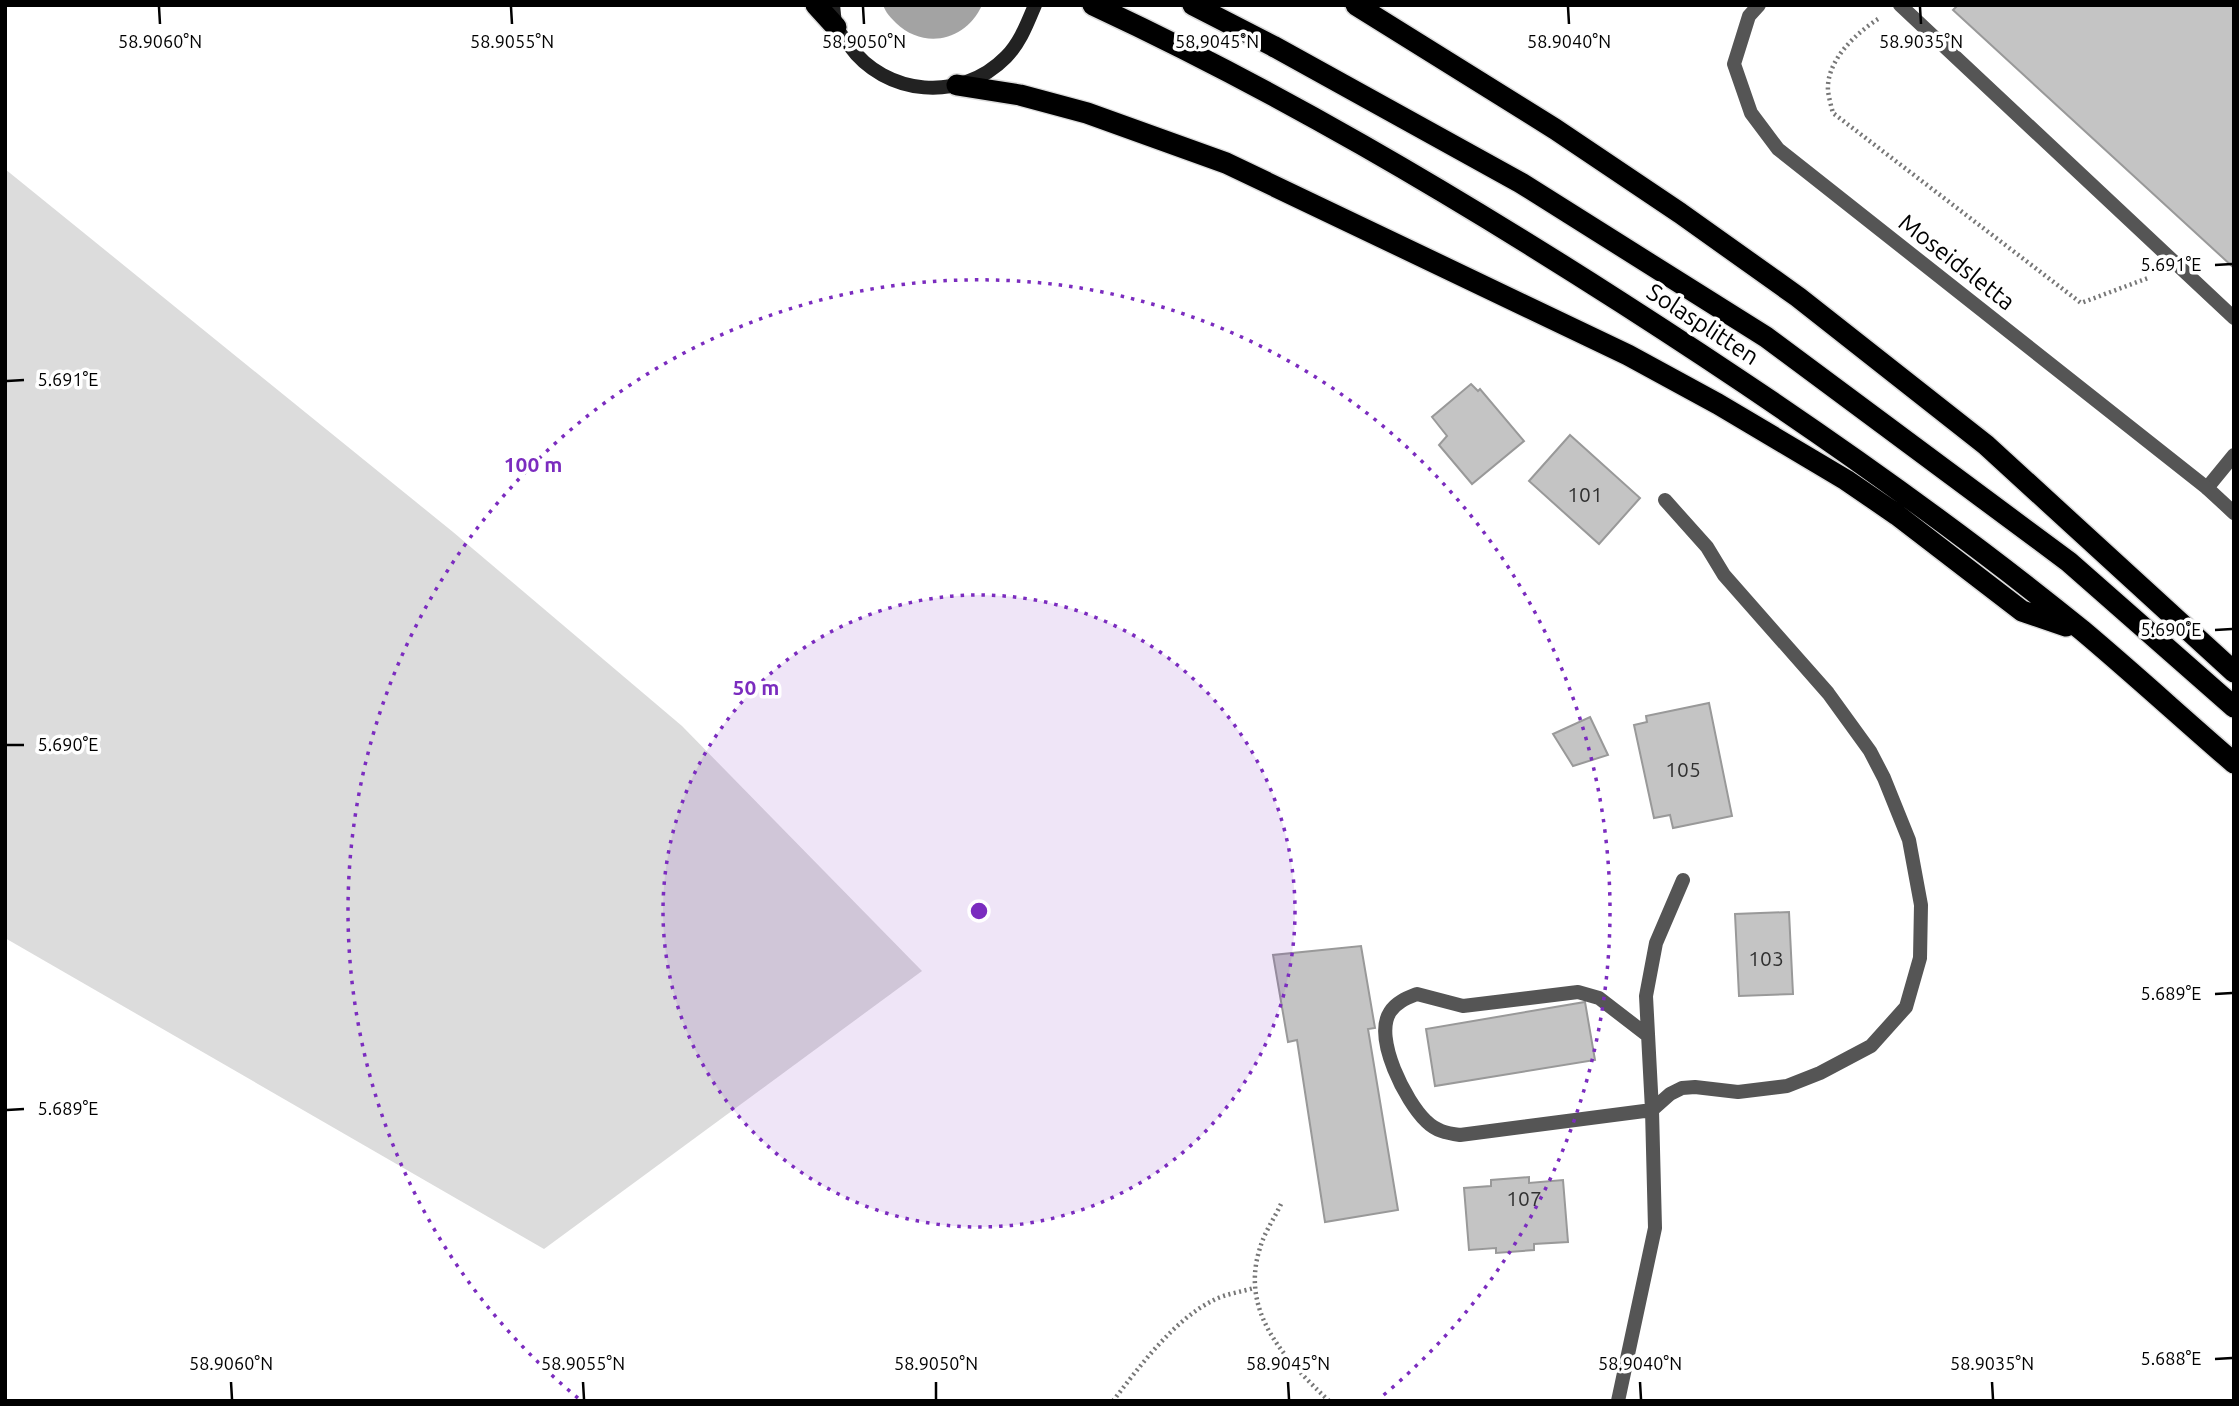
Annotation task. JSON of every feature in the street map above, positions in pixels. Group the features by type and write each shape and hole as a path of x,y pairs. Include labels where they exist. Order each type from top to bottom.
{"highway":[{"path":"816,5 836,27"},
{"name":"Solasplitten","path":"1194,5 1521,183 1766,337 2069,562 2234,706"},
{"path":"1356,5 1555,129 1798,297 1986,445 2234,672"},
{"name":"Solasplitten","path":"1102,10 1254,85 1490,218 1747,384 1910,498 2084,632 2234,762"},
{"path":"957,85 1020,95 1087,113 1226,163 1628,355 1729,410 1846,480 2022,611 2084,632"}],"street":[{"path":"833,5 836,27 857,56 890,80 925,89 957,85 985,73 1006,58 1021,37 1035,5"},
{"name":"Moseidsletta","path":"1759,5 1749,16 1734,64 1751,113 1778,149 2207,488 2234,513"},
{"path":"1900,5 2234,318"},
{"path":"2207,488 2234,455"},
{"path":"1647,1035 1599,998 1578,992 1463,1006 1417,994 1400,1002 1389,1013 1385,1031 1391,1060 1408,1101 1426,1121 1442,1133 1460,1135 1652,1110 1670,1094 1682,1088 1738,1092 1787,1086 1871,1046 1906,1007 1920,958 1921,905 1909,840 1870,751 1828,693 1724,575 1707,547 1665,500"},
{"path":"1618,1401 1655,1228 1646,996 1656,943 1683,880"}],"path":[{"path":"1880,18 1861,30 1832,66 1828,89 1833,113 1846,124 2081,303 2179,267"},
{"path":"1280,1204 1260,1246 1255,1266 1254,1288 1258,1308 1277,1346 1291,1364 1329,1401"},
{"path":"1113,1401 1138,1368 1188,1316 1214,1300 1254,1288"}],"shaded area":[{"path":"883,5 982,5 966,27 944,38 931,39 907,31 892,19"},
{"path":"5,169 453,532 682,726 922,971 544,1249 5,938"}],"building":[{"path":"1958,5 2234,5 2234,268 1953,10"},
{"path":"1471,384 1478,391 1480,389 1524,441 1472,484 1439,445 1447,436 1432,417"},
{"path":"1570,435 1640,498 1599,544 1529,481"},
{"path":"1709,703 1732,816 1673,828 1670,815 1654,818 1634,725 1647,722 1646,716"},
{"path":"1590,717 1608,755 1573,766 1553,734"},
{"path":"1789,912 1793,994 1739,996 1735,914"},
{"path":"1361,946 1375,1028 1368,1029 1398,1210 1325,1222 1297,1040 1288,1042 1273,955"},
{"path":"1585,1002 1595,1060 1435,1086 1426,1029"},
{"path":"1529,1177 1529,1183 1563,1180 1568,1242 1534,1244 1534,1250 1496,1253 1496,1248 1469,1250 1464,1188 1491,1186 1491,1180"}]}
